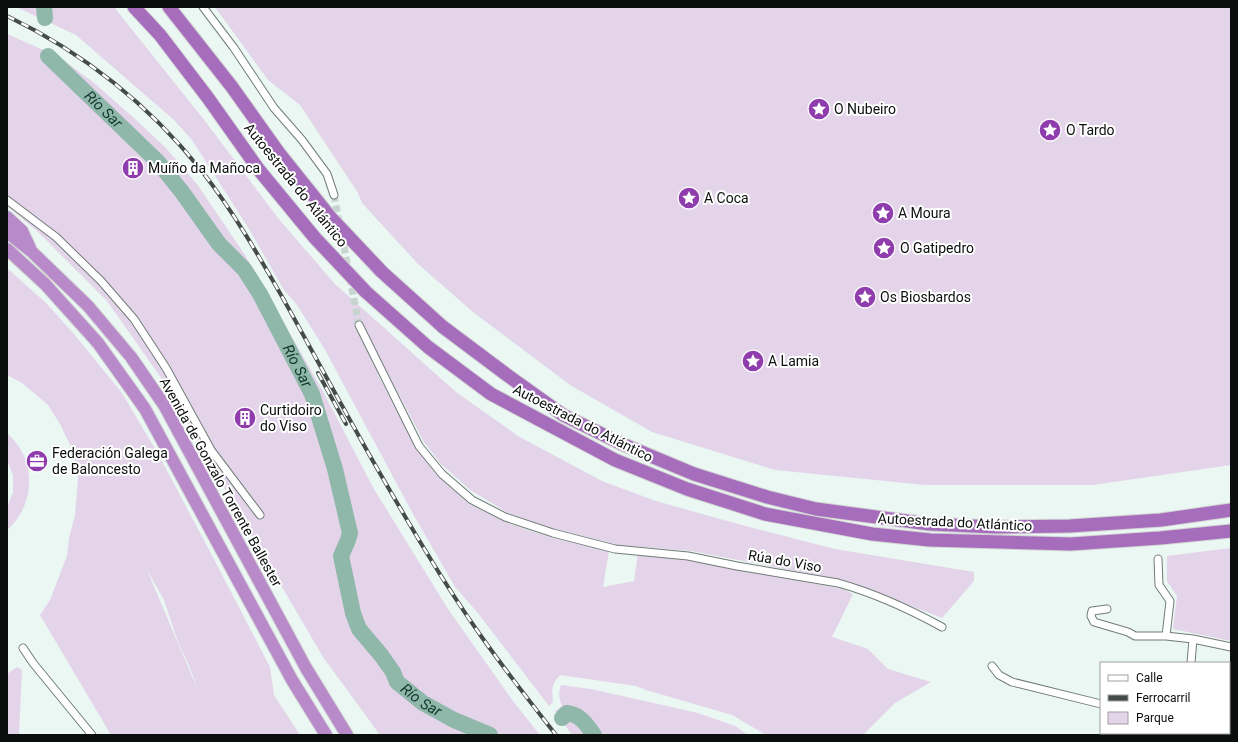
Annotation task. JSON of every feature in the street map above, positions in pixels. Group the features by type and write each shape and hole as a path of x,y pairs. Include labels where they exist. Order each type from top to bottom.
{"highway":[{"name":"Autoestrada do Atlántico","path":"134,7 164,41 208,98 259,170 315,238 366,292 428,347 491,394 615,460 687,489 765,514 872,534 930,540 1071,544 1160,538 1231,531"},
{"name":"Autoestrada do Atlántico","path":"169,7 232,87 279,153 326,212 382,272 443,327 507,375 564,415 622,444 694,474 767,497 816,509 929,524 995,527 1070,526 1161,520 1231,510"},
{"path":"7,217 22,231 31,251"},
{"name":"Avenida de Gonzalo Torrente Ballester","path":"7,232 31,251 88,306 131,357 164,405 306,668 347,735"},
{"path":"7,249 45,284 98,343 145,408 292,680 326,735"},
{"path":"7,258 45,284"}],"street":[{"path":"203,7 234,48 274,108 302,140 327,174 334,195"},
{"path":"7,200 56,237 101,281 134,319 166,368 211,450 260,515"},
{"name":"Rúa do Viso","path":"358,325 419,446 442,474 472,500 505,517 553,533 615,549 688,556 838,583 871,594 924,617 942,627"},
{"path":"1158,559 1159,586 1170,601 1166,636"},
{"path":"1107,609 1092,611 1091,616 1094,622 1128,632 1134,636 1166,636 1193,639 1231,647"},
{"path":"1191,662 1193,639"},
{"path":"23,648 92,735"},
{"path":"992,666 999,675 1012,682 1100,704"}],"green space":[{"path":"16,7 114,7 205,121 278,218 335,284 456,392 518,436 602,481 656,501 835,549 974,572 974,581 942,618 847,581 691,551 618,545 551,528 508,513 470,490 440,463 424,442 378,355 378,375 417,449 441,479 471,505 507,523 546,536 609,551 603,587 634,581 638,553 685,559 843,589 853,594 832,637 868,649 888,669 931,682 895,703 863,735 766,735 732,715 636,686 560,675 552,690 553,702 549,706 477,612 455,587 413,514 324,348 297,305 284,290 249,229 192,140 174,120 76,35"},
{"path":"215,7 1231,7 1231,465 1093,485 925,485 775,470 652,432 570,385 473,312 418,264 362,203 358,193 300,105 268,80"},
{"path":"7,34 59,57 93,82 165,147 197,184 245,255 320,386 374,489 448,609 513,701 540,735 380,735 323,657 207,459 164,382 107,301 37,231 7,206"},
{"path":"7,268 46,303 74,334 122,393 157,452 206,544 270,667 274,695 300,735 111,735 40,615 50,600 67,556 69,538 75,515 78,479 75,461 70,445 60,424 48,405 22,383 7,375","holes":["147,570 164,600 178,642 197,688"]},
{"path":"7,433 18,445 25,457 29,480 26,502 15,522 7,530 7,507 13,492 13,476 7,459"},
{"path":"1231,548 1231,641 1173,629 1177,596 1167,581 1167,556"},
{"path":"17,667 22,670 19,735 7,735 7,674"},
{"path":"561,685 591,689 698,713 735,726 748,735 572,735 555,711 562,706 559,696"}],"waterway":[{"name":"Río Sar","path":"44,7 45,18"},
{"name":"Río Sar","path":"48,56 158,162 182,192 219,244 244,269 260,294 312,394 335,469 350,533 341,556 353,613 359,629 381,655 393,672 397,682 423,703 454,720 490,735"},
{"name":"Río Sar","path":"562,718 567,713 576,715 589,727 594,735"}],"tunnel":[{"path":"334,195 359,325"}],"railway":[{"path":"7,16 62,46 113,82 137,102 181,146 201,170 224,201 255,251 374,463 439,573 490,649 556,735"},
{"path":"318,373 346,424"}],"place":[{"name":"O Nubeiro","path":"819,109"},
{"name":"O Tardo","path":"1050,130"},
{"name":"Muíño da Mañoca","path":"133,168"},
{"name":"A Coca","path":"689,198"},
{"name":"A Moura","path":"883,213"},
{"name":"O Gatipedro","path":"884,248"},
{"name":"Os Biosbardos","path":"865,297"},
{"name":"A Lamia","path":"753,361"},
{"name":"Curtidoiro do Viso","path":"245,418"},
{"name":"Federación Galega de Baloncesto","path":"37,461"}]}
